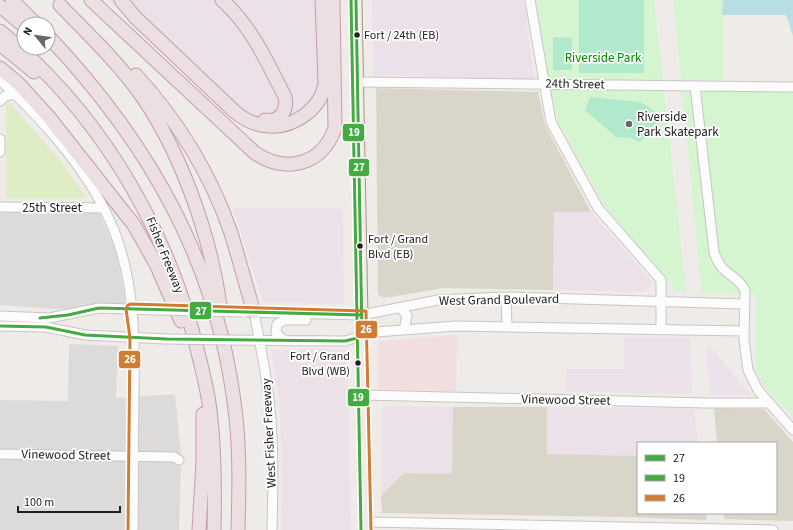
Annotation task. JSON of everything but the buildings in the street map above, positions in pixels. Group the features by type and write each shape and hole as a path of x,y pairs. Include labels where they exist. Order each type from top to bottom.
{"highway":[{"path":"12,0 28,16"},
{"path":"91,0 255,153 275,163 283,164 299,163 314,157 322,150 332,137 335,128 333,0"},
{"path":"121,0 135,17 249,113 270,121 281,116 286,106 285,98 260,48 234,12 222,0"},
{"path":"131,0 174,49 242,117 264,126 287,124 303,116 311,110 324,90 325,39 322,0"},
{"path":"57,2 101,38 129,67 155,96 179,130 205,174 220,206 232,239 248,312"},
{"path":"57,2 135,86 156,117 174,152 192,199 211,257 218,288 227,358"},
{"path":"0,6 16,19"},
{"name":"Fisher Freeway","path":"1,35 49,77 82,115 120,166 152,222 180,290 201,366 209,402 214,451 214,530"},
{"name":"Fisher Freeway","path":"56,45 90,82 128,132 162,184 189,240 212,299 227,358 237,420 239,470 238,526"},
{"path":"56,56 128,132"},
{"path":"0,68 19,84 48,116 134,225 156,264 201,366 203,462 199,530"}],"main road":[{"path":"356,0 366,526"}],"street":[{"path":"530,0 552,122 598,208 660,280 662,301 661,330"},
{"path":"0,80 55,137 86,179 104,208 123,256 135,338 133,530"},
{"name":"24th Street","path":"357,82 793,87"},
{"path":"695,86 714,252 722,269 743,286 745,290 744,331 748,370 752,380 769,403 793,430"},
{"path":"0,101 5,96 15,94"},
{"path":"0,139 0,152"},
{"name":"25th Street","path":"0,208 104,208"},
{"path":"506,297 507,327"},
{"name":"West Grand Boulevard","path":"0,316 49,318 99,308 343,315 362,314 442,300 506,297 745,304"},
{"path":"401,308 407,316 404,330"},
{"name":"West Fisher Freeway","path":"248,312 260,341 270,408 273,484 272,530"},
{"path":"285,341 275,331 277,324 282,321 322,320 343,315"},
{"name":"West Grand Boulevard","path":"0,326 46,327 85,335 135,338 260,341 345,341 376,332 450,326 744,331"},
{"name":"Vinewood Street","path":"364,395 769,403"},
{"name":"Vinewood Street","path":"0,454 174,457 179,460"},
{"path":"366,526 773,530"}],"shaded area":[{"path":"107,0 330,0 315,113 246,126 236,121"},
{"path":"372,0 524,0 534,79 374,75"},
{"path":"376,88 538,92 545,125 591,212 554,212 553,290 443,288 385,298 378,295"},
{"path":"233,208 343,209 344,304 263,302"},
{"path":"0,212 99,213 116,251 126,305 55,309 0,305"},
{"path":"554,212 591,212 653,283 644,292 553,290"},
{"path":"457,335 456,391 378,389 378,341"},
{"path":"690,337 692,394 566,391 567,369 624,369 624,338"},
{"path":"69,344 118,346 116,398 175,394 181,455 179,530 0,530 0,400 68,401"},
{"path":"710,347 751,395 711,395 706,348"},
{"path":"347,349 351,530 281,530 282,464 279,400 271,350"},
{"path":"383,406 453,407 452,474 404,473 381,496"},
{"path":"453,407 547,407 547,454 637,456 637,514 706,514 707,520 626,517 382,513 381,496 404,473 452,474"},
{"path":"547,407 694,409 698,442 637,442 637,456 547,454"},
{"path":"714,408 764,409 793,442 793,521 724,519 723,514 777,514 777,442 717,442"}],"green space":[{"name":"Riverside Park","path":"536,0 654,0 686,291 677,292 604,205 558,121 547,72"},
{"path":"579,0 644,0 644,73 579,73"},
{"name":"Riverside Park","path":"673,0 723,0 723,80 681,80"},
{"path":"553,37 572,38 572,70 553,70"},
{"path":"682,91 793,91 793,418 764,386 756,371 756,294 702,293"},
{"name":"Riverside Park Skatepark","path":"590,97 640,102 655,111 657,135 648,136 639,142 631,138 616,137 585,110"},
{"path":"8,101 59,159 87,198 7,198 6,106"}],"water":[{"path":"723,0 793,0 793,36 786,15 722,15"}],"transit line":[{"name":"19","path":"351,0 361,530"},
{"name":"27","path":"356,0 362,335"},
{"name":"26","path":"128,530 130,338 126,309 128,305 131,304 366,311 371,530"},
{"name":"27","path":"40,318 68,315 99,308 362,315"},
{"name":"27","path":"0,326 46,327 85,335 166,339 345,341 362,337"}],"place":[{"name":"Fort / 24th (EB)","path":"357,35"},
{"name":"Riverside Park Skatepark","path":"629,124"},
{"name":"Fort / Grand Blvd (EB)","path":"360,246"},
{"name":"Fort / Grand Blvd (WB)","path":"358,363"}]}
